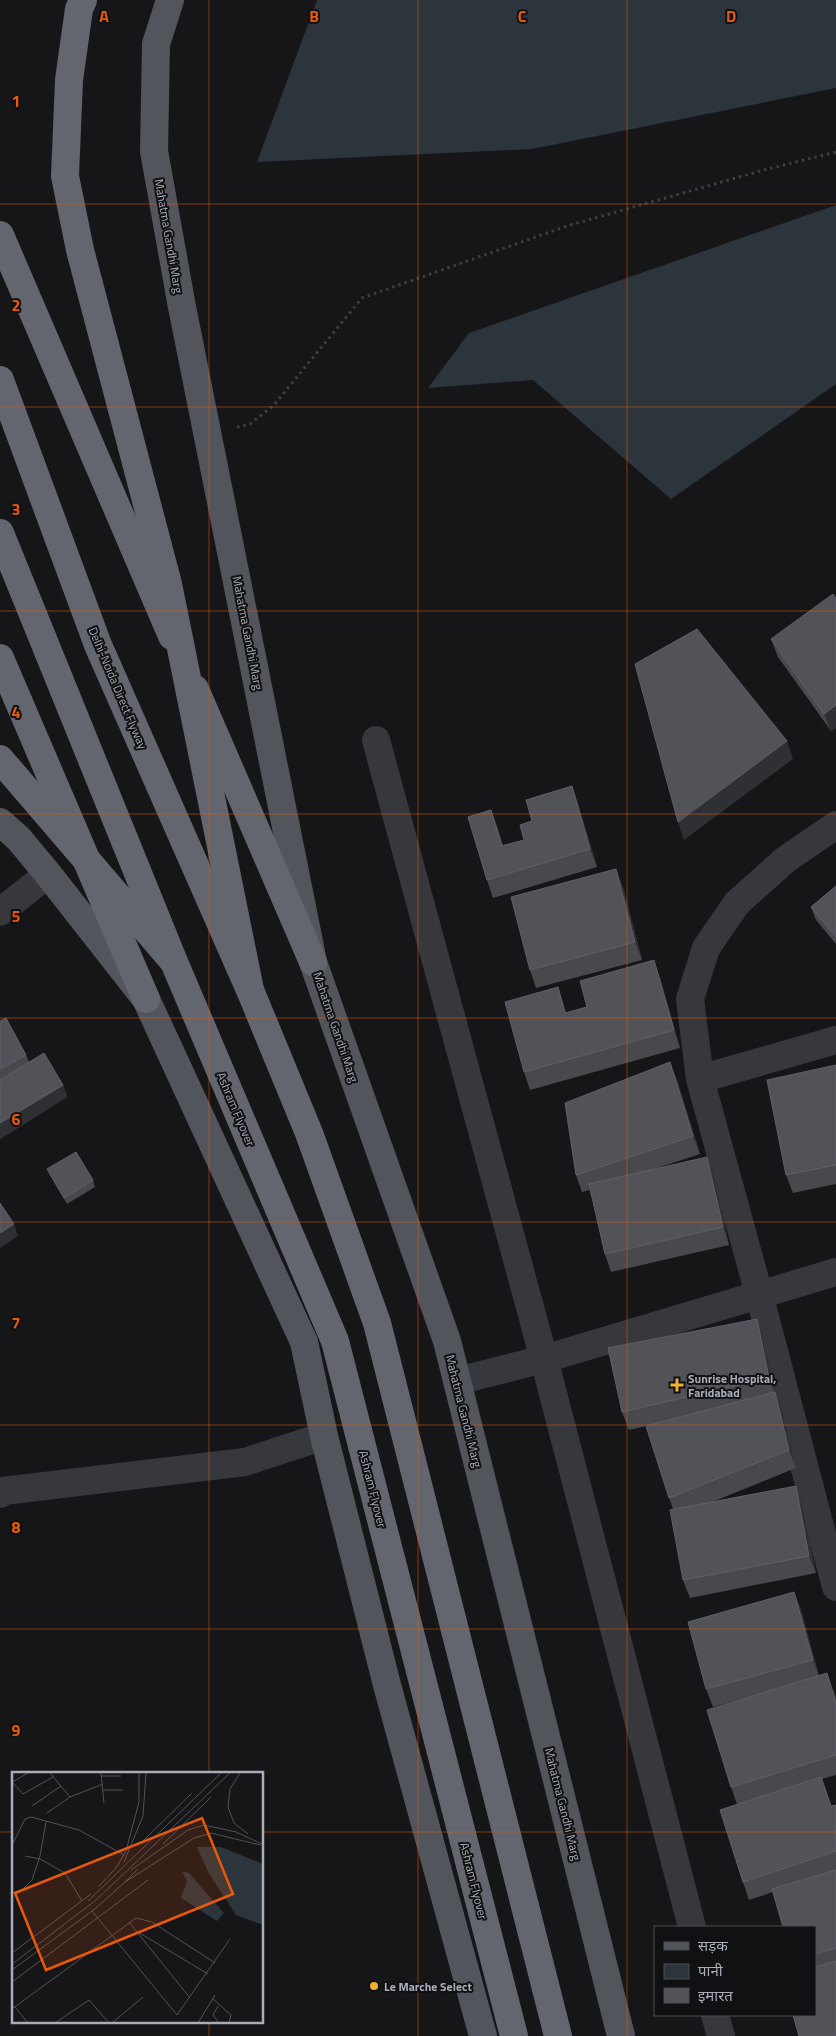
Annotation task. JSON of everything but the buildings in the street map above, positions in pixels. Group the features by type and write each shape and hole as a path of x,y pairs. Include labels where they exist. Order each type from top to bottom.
{"highway":[{"path":"83,0 69,80 66,176 80,250 168,584 250,990 309,1133 377,1323 558,2036"},
{"path":"0,235 313,962"},
{"name":"Delhi-Noida Direct Flyway","path":"0,380 98,645 250,990"},
{"path":"0,533 174,962"},
{"path":"0,658 146,999"},
{"path":"0,759 174,962"},
{"name":"Ashram Flyover","path":"174,962 335,1341 514,2036"}],"main road":[{"name":"Mahatma Gandhi Marg","path":"170,0 156,44 154,151 182,306 313,962 447,1341 620,2036"},
{"path":"0,822 19,839 48,874 146,999 304,1342 324,1436 389,1694 483,2036"}],"street":[{"path":"376,740 544,1359 692,1926"},
{"path":"836,824 785,860 737,904 706,948 690,1000 700,1079 836,1587"},
{"path":"0,912 48,874"},
{"path":"806,1049 836,1026"},
{"path":"700,1079 836,1040"},
{"path":"457,1381 544,1359 836,1272"},
{"path":"0,1494 4,1491 244,1462 324,1436"},
{"path":"715,2016 721,2036"}],"path":[{"path":"208,435 250,424 273,406 362,298 568,226 764,170 836,152"}],"water":[{"path":"317,0 836,0 836,88 532,149 257,162"},
{"path":"836,205 836,384 671,499 533,380 428,388 469,333"}],"place":[{"name":"Sunrise Hospital, Faridabad","path":"677,1385"},
{"name":"Le Marche Select","path":"374,1986"}]}
